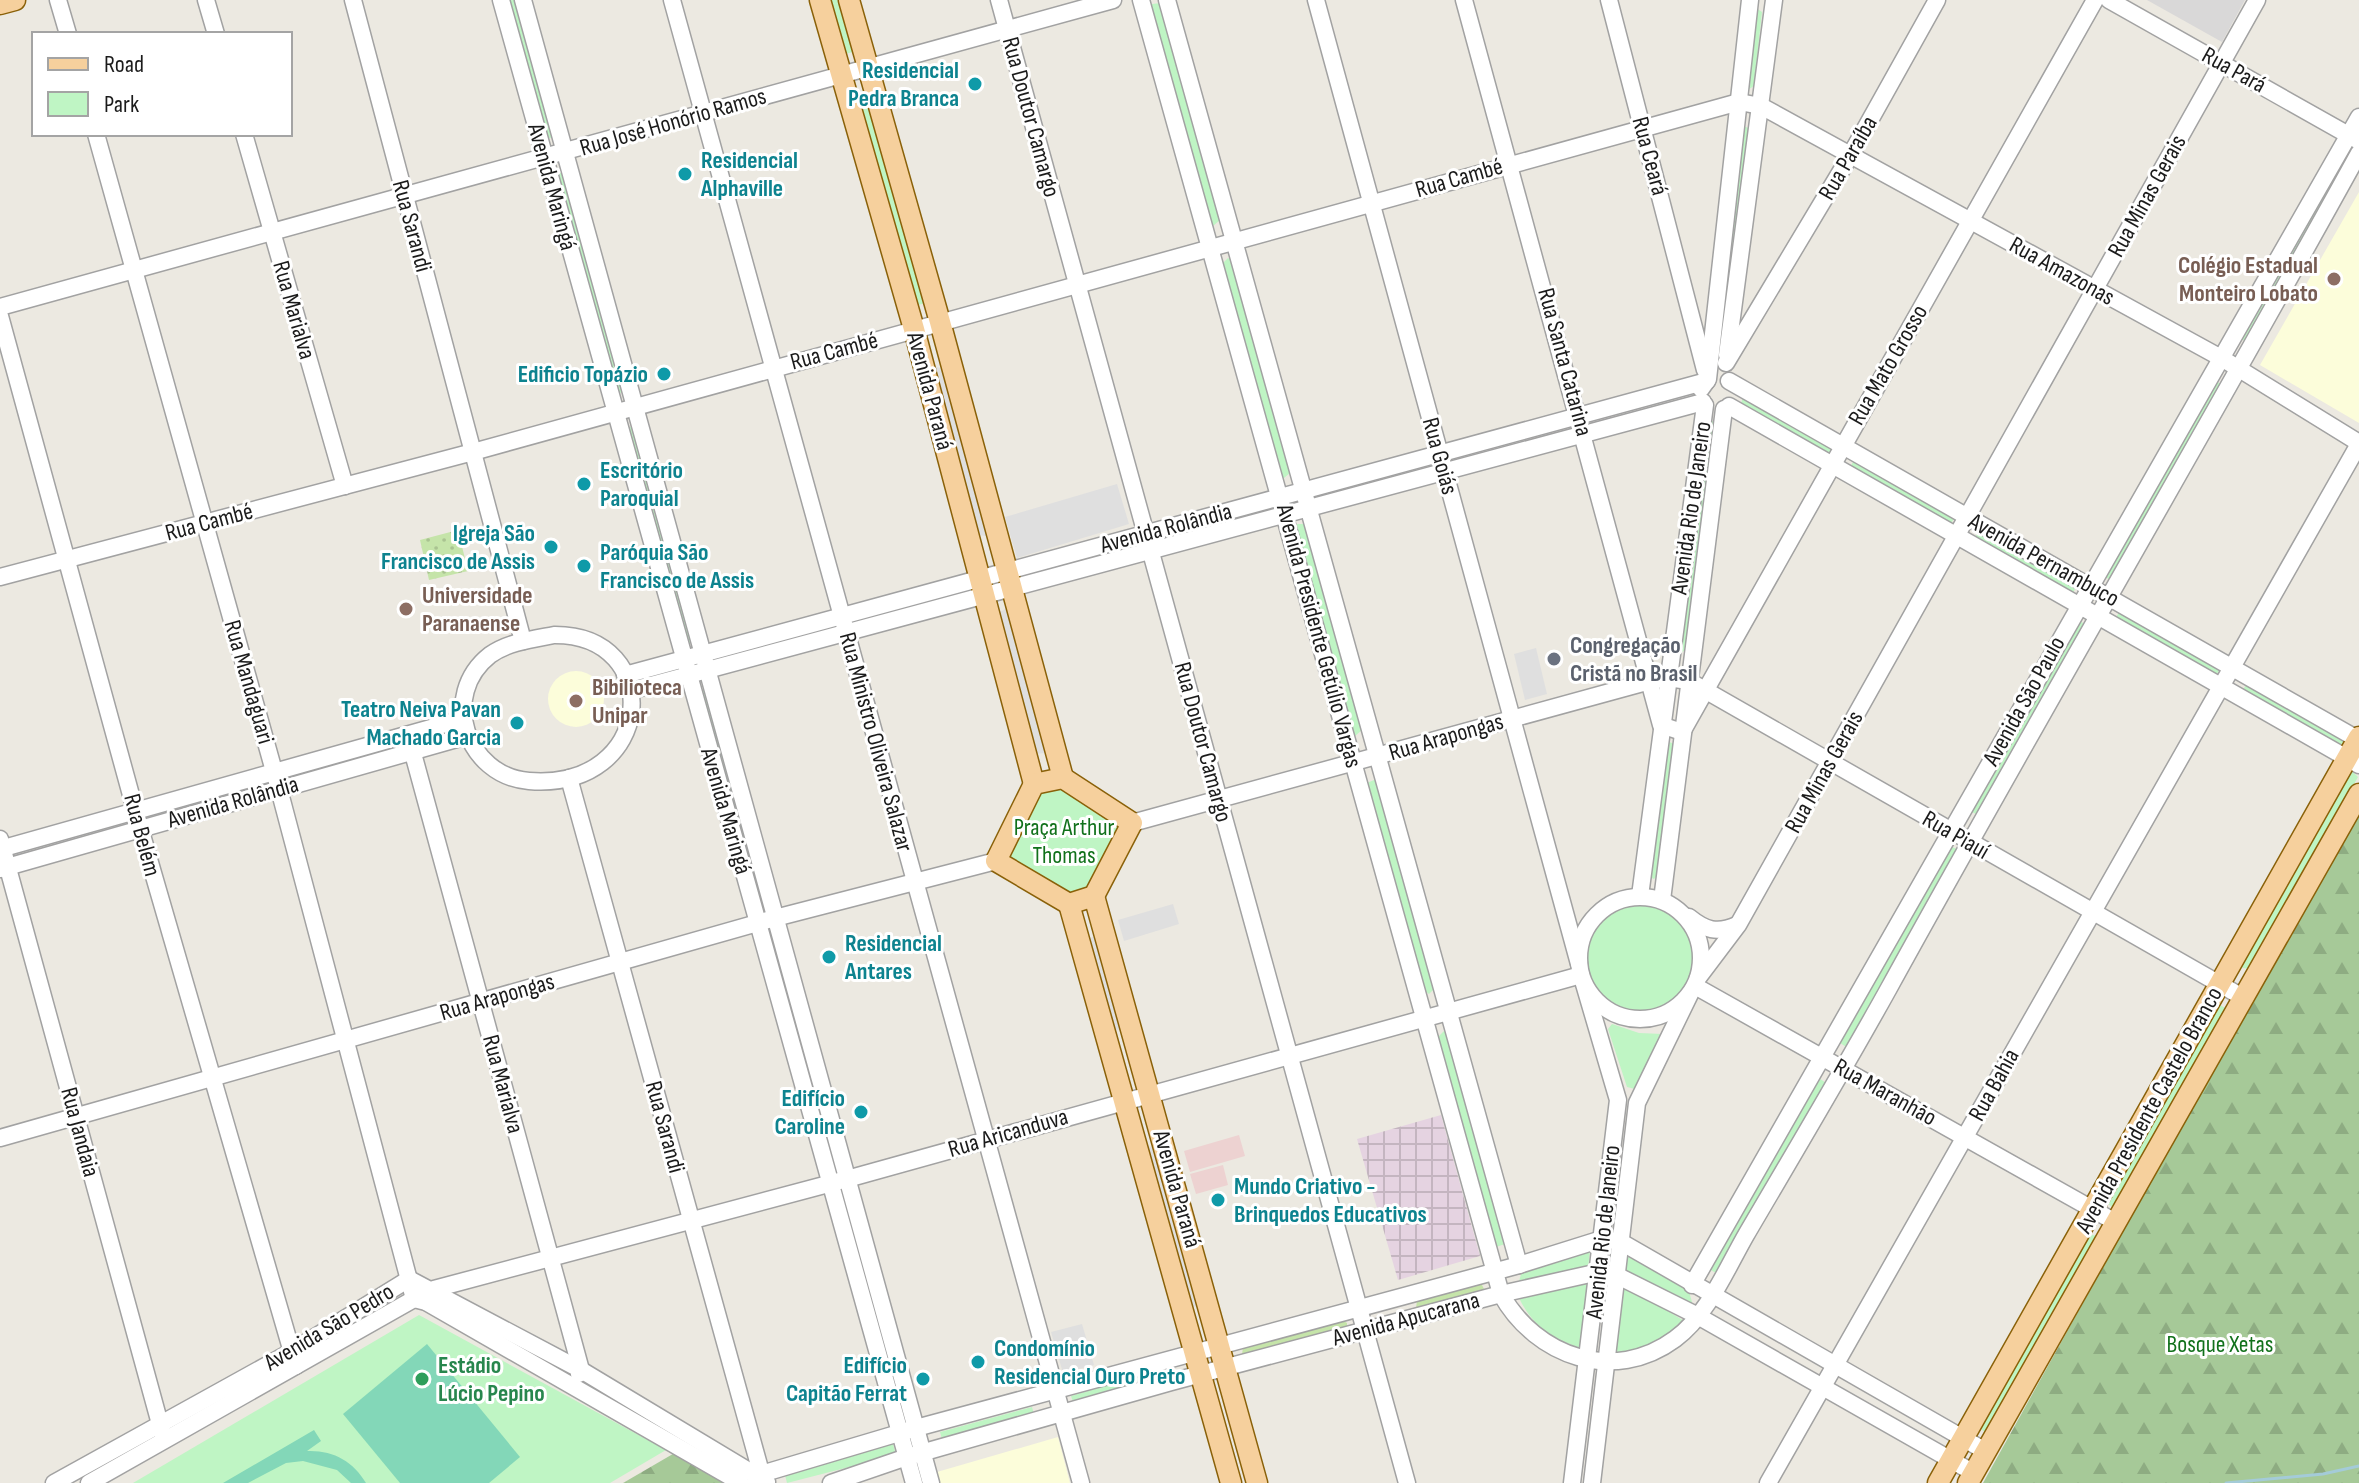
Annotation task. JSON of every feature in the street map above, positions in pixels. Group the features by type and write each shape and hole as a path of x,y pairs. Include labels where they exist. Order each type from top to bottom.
{"main road":[{"path":"0,4 15,0"},
{"name":"Avenida Paraná","path":"820,0 914,329 1034,784"},
{"name":"Avenida Paraná","path":"849,0 1011,579 1063,778"},
{"name":"Avenida Presidente Castelo Branco","path":"1938,1483 2095,1210 2219,984 2353,761 2359,739"},
{"path":"1063,778 1132,823 1094,896 1069,904 996,861 1034,784 1063,778"},
{"name":"Avenida Presidente Castelo Branco","path":"1971,1478 2359,794"},
{"name":"Avenida Paraná","path":"1094,896 1257,1483"},
{"name":"Avenida Paraná","path":"1069,904 1231,1483"},
{"path":"1078,937 1080,930 1091,922 1103,928"},
{"path":"1113,1060 1125,1065 1136,1059 1138,1052"},
{"path":"1133,1131 1143,1118 1158,1122"},
{"path":"1188,1323 1206,1325 1212,1315"},
{"path":"1216,1430 1226,1420 1240,1423"}],"street":[{"path":"58,0 67,32"},
{"path":"206,0 215,32"},
{"name":"Rua Sarandi","path":"353,0 523,641"},
{"name":"Avenida Maringá","path":"501,0 779,1002 839,1181"},
{"name":"Avenida Maringá","path":"523,0 796,996 839,1181 915,1455 931,1483"},
{"name":"Rua Ministro Oliveira Salazar","path":"672,0 1081,1483"},
{"name":"Rua Doutor Camargo","path":"999,0 1407,1483"},
{"name":"Rua José Honório Ramos","path":"0,307 1113,0"},
{"name":"Avenida Presidente Getúlio Vargas","path":"1141,0 1501,1294"},
{"name":"Avenida Presidente Getúlio Vargas","path":"1167,0 1519,1265"},
{"name":"Rua Goiás","path":"1316,0 1581,974"},
{"name":"Rua Santa Catarina","path":"1464,0 1579,415 1659,679 1661,725"},
{"name":"Rua Ceará","path":"1609,0 1691,313 1717,377"},
{"path":"1750,0 1717,377 1701,393 1704,403 1713,410 1727,407 1734,396 1717,377 1725,309 1761,106 1773,2 1750,0"},
{"name":"Rua Paraíba","path":"1717,377 1850,156 1937,0"},
{"name":"Rua Mato Grosso","path":"1682,732 2095,0"},
{"name":"Rua Pará","path":"2109,0 2354,138"},
{"name":"Rua Minas Gerais","path":"1694,986 1738,925 2257,0"},
{"path":"515,52 535,46"},
{"name":"Rua Cambé","path":"0,577 473,452 1233,243 1510,163 1739,102 1761,106"},
{"name":"Rua Amazonas","path":"1761,106 2223,359 2359,444"},
{"name":"Avenida São Paulo","path":"1692,1285 2078,605 2354,138 2359,117"},
{"name":"Rua Mandaguari","path":"97,136 276,781 409,1279"},
{"name":"Rua Marialva","path":"245,136 345,486"},
{"name":"Avenida São Paulo","path":"1597,1361 1634,1359 1657,1350 1682,1334 1710,1295 1844,1069 1969,843 2240,370 2359,153"},
{"path":"1691,313 1725,309 1756,314"},
{"name":"Rua Belém","path":"0,316 138,820 292,1360"},
{"name":"Avenida Rolândia","path":"1442,462 1579,415 1717,377"},
{"name":"Avenida Pernambuco","path":"1717,377 2359,739"},
{"name":"Avenida Rolândia","path":"627,683 1442,462 1704,403"},
{"name":"Avenida Rio de Janeiro","path":"1659,679 1704,403"},
{"name":"Avenida Pernambuco","path":"1727,407 2353,761"},
{"name":"Avenida Rio de Janeiro","path":"1662,900 1727,407"},
{"path":"2231,667 2359,444"},
{"path":"554,635 588,640 613,656 627,683 630,711 622,744 602,764 569,778 529,781 500,773 480,758 467,736 463,719 465,693 480,666 504,647 554,635"},
{"name":"Rua Bahia","path":"1768,1483 2231,667"},
{"name":"Rua Piauí","path":"1659,679 1689,681 2244,998"},
{"name":"Rua Arapongas","path":"1132,823 1659,679"},
{"name":"Avenida Rolândia","path":"411,743 463,719"},
{"path":"1640,896 1661,725 1682,732"},
{"name":"Avenida Rolândia","path":"4,868 138,820 411,743 467,736"},
{"name":"Rua Marialva","path":"411,743 581,1370"},
{"name":"Rua Sarandi","path":"569,778 762,1481"},
{"name":"Avenida Rolândia","path":"1,845 138,820"},
{"name":"Rua Jandaia","path":"1,845 4,868 163,1433"},
{"name":"Rua Arapongas","path":"0,1138 757,923 996,861"},
{"path":"1678,910 1691,924 1699,941 1694,986 1669,1012 1634,1019 1608,1011 1581,974 1581,941 1591,921 1618,900 1640,896 1662,900 1678,910 1709,930 1726,930 1738,925"},
{"path":"1564,913 1591,921"},
{"name":"Avenida Rio de Janeiro","path":"1581,974 1618,1100 1599,1272 1592,1483"},
{"name":"Rua Aricanduva","path":"425,1297 550,1258 839,1181 1581,974"},
{"name":"Avenida Rio de Janeiro","path":"1572,1483 1618,1276 1637,1103 1694,986"},
{"name":"Rua Maranhão","path":"1694,986 2117,1223"},
{"path":"779,1002 796,996"},
{"path":"1618,1100 1637,1103"},
{"path":"1602,1239 1621,1242 1987,1452"},
{"name":"Avenida Apucarana","path":"762,1481 908,1431 1496,1272 1602,1239"},
{"path":"1519,1265 1501,1294 1516,1317 1538,1338 1564,1353 1597,1361"},
{"name":"Avenida Apucarana","path":"831,1483 915,1455 1171,1382 1501,1294 1599,1272 1618,1276 1696,1315 1952,1459 1971,1478"},
{"name":"Avenida São Pedro","path":"292,1360 409,1279 425,1297 448,1305 581,1370 762,1481"},
{"path":"1692,1285 1696,1315"},
{"path":"1408,1295 1414,1317"},
{"name":"Avenida São Pedro","path":"89,1483 163,1433 292,1360 425,1297"},
{"name":"Avenida São Pedro","path":"448,1305 573,1386 741,1483"},
{"path":"1163,1361 1173,1372 1171,1382"},
{"path":"573,1386 581,1370"},
{"name":"Avenida São Pedro","path":"54,1483 163,1433"},
{"name":"Avenida Maringá","path":"914,1483 915,1455"}],"shaded area":[{"path":"2147,0 2245,0 2222,42"},
{"name":"Colégio Estadual Monteiro Lobato","path":"2359,192 2359,423 2260,365"},
{"path":"931,365 946,370 992,537 979,535"},
{"path":"1117,484 1129,524 1017,558 1005,517"},
{"path":"1007,608 1049,749 1045,753 1034,754 997,614"},
{"path":"1536,648 1547,694 1525,700 1514,654"},
{"name":"Bibilioteca Unipar","path":"576,671 596,679 604,699 596,719 576,727 556,719 548,699 556,679"},
{"path":"1173,904 1179,924 1124,941 1118,920"},
{"path":"1092,937 1101,938 1128,1033 1112,1028 1087,943"},
{"path":"1441,1115 1480,1256 1398,1280 1357,1139"},
{"path":"1239,1135 1245,1156 1190,1172 1184,1151"},
{"path":"1145,1146 1154,1147 1199,1303 1196,1307 1190,1305"},
{"path":"1223,1165 1228,1185 1196,1194 1190,1174"},
{"path":"1082,1324 1094,1365 1063,1373 1051,1332"},
{"path":"1058,1437 1070,1483 940,1483 937,1472"}],"green space":[{"path":"509,0 517,0 554,137 546,139"},
{"path":"830,0 843,0 857,51 845,54"},
{"path":"1161,3 1220,220 1213,226 1209,224 1150,7"},
{"path":"1756,8 1762,12 1754,86 1749,89 1746,88"},
{"path":"867,90 926,303 914,306 854,94"},
{"path":"1743,126 1751,129 1732,287 1726,286"},
{"path":"2343,153 2351,157 2248,343 2240,338"},
{"path":"564,172 625,391 617,394 557,174"},
{"path":"1228,258 1232,260 1290,473 1284,478 1280,476 1222,264"},
{"path":"2216,381 2224,386 2112,581 2104,576"},
{"path":"1743,396 1834,446 1829,456 1741,404"},
{"path":"1710,420 1717,423 1686,649 1680,654"},
{"path":"635,426 696,641 687,644 626,428"},
{"path":"1855,459 1955,516 1951,524 1850,467"},
{"path":"1297,524 1305,524 1362,730 1355,736 1295,528"},
{"path":"458,530 468,571 429,580 420,540"},
{"path":"1979,530 2077,585 2073,593 1975,538"},
{"path":"2121,610 2221,668 2216,675 2116,617"},
{"path":"2079,621 2087,625 1980,816 1972,812"},
{"path":"2247,683 2346,738 2342,745 2243,690"},
{"path":"705,689 765,910 756,913 696,692"},
{"path":"1667,741 1674,744 1658,875 1654,879 1650,877"},
{"path":"2351,770 2358,777 2251,969 2243,968 2241,966"},
{"name":"Praça Arthur Thomas","path":"1063,778 1132,823 1094,896 1069,904 996,861 1034,784"},
{"path":"1378,781 1436,987 1429,994 1425,991 1367,783"},
{"name":"Bosque Xetas","path":"2359,806 2359,1483 1983,1483"},
{"path":"1950,846 1959,850 1848,1048 1840,1043"},
{"path":"1640,901 1662,906 1680,918 1692,936 1697,958 1692,980 1680,998 1662,1010 1640,1015 1618,1010 1600,998 1588,980 1583,958 1588,936 1600,918 1618,906"},
{"path":"775,943 836,1165 828,1167 767,945"},
{"path":"2220,1005 2227,1009 2118,1205 2112,1207 2107,1203"},
{"path":"1612,1024 1639,1033 1663,1034 1635,1089 1627,1087 1608,1029"},
{"path":"1444,1031 1448,1033 1505,1244 1496,1247 1438,1037"},
{"path":"1820,1079 1828,1084 1719,1275 1711,1270"},
{"path":"2089,1234 2097,1236 1987,1432 1983,1431 1980,1427"},
{"path":"1590,1251 1588,1268 1517,1288 1522,1271"},
{"path":"1625,1251 1688,1288 1692,1302 1689,1314 1623,1274"},
{"path":"1588,1280 1580,1348 1544,1329 1530,1316 1519,1298"},
{"path":"1481,1283 1485,1291 1416,1309 1417,1300"},
{"path":"1621,1283 1686,1322 1652,1347 1613,1355"},
{"name":"Estádio Lúcio Pepino","path":"419,1315 666,1450 610,1483 133,1483"},
{"path":"1342,1320 1347,1323 1347,1329 1246,1359 1242,1354 1243,1348"},
{"path":"427,1344 520,1457 489,1483 400,1483 343,1414"},
{"path":"1165,1369 1168,1381 1075,1408 1071,1396"},
{"path":"1032,1407 1035,1418 943,1443 940,1432"},
{"path":"314,1430 321,1441 307,1451 325,1452 341,1458 366,1483 351,1483 337,1470 303,1461 286,1463 248,1483 223,1483"},
{"path":"893,1444 896,1455 787,1483 785,1475"},
{"path":"678,1451 734,1483 623,1483"}],"waterway":[{"path":"2226,1483 2323,1474 2359,1466"}],"place":[{"name":"Residencial Pedra Branca","path":"975,84"},
{"name":"Residencial Alphaville","path":"685,174"},
{"name":"Colégio Estadual Monteiro Lobato","path":"2334,279"},
{"name":"Edificio Topázio","path":"664,374"},
{"name":"Escritório Paroquial","path":"584,484"},
{"name":"Igreja São Francisco de Assis","path":"551,547"},
{"name":"Paróquia São Francisco de Assis","path":"584,566"},
{"name":"Universidade Paranaense","path":"406,609"},
{"name":"Congregação Cristã no Brasil","path":"1554,659"},
{"name":"Bibilioteca Unipar","path":"576,701"},
{"name":"Teatro Neiva Pavan Machado Garcia","path":"517,723"},
{"name":"Residencial Antares","path":"829,957"},
{"name":"Edifício Caroline","path":"861,1112"},
{"name":"Mundo Criativo - Brinquedos Educativos","path":"1218,1200"},
{"name":"Condomínio Residencial Ouro Preto","path":"978,1362"},
{"name":"Estádio Lúcio Pepino","path":"422,1379"},
{"name":"Edifício Capitão Ferrat","path":"923,1379"}]}
